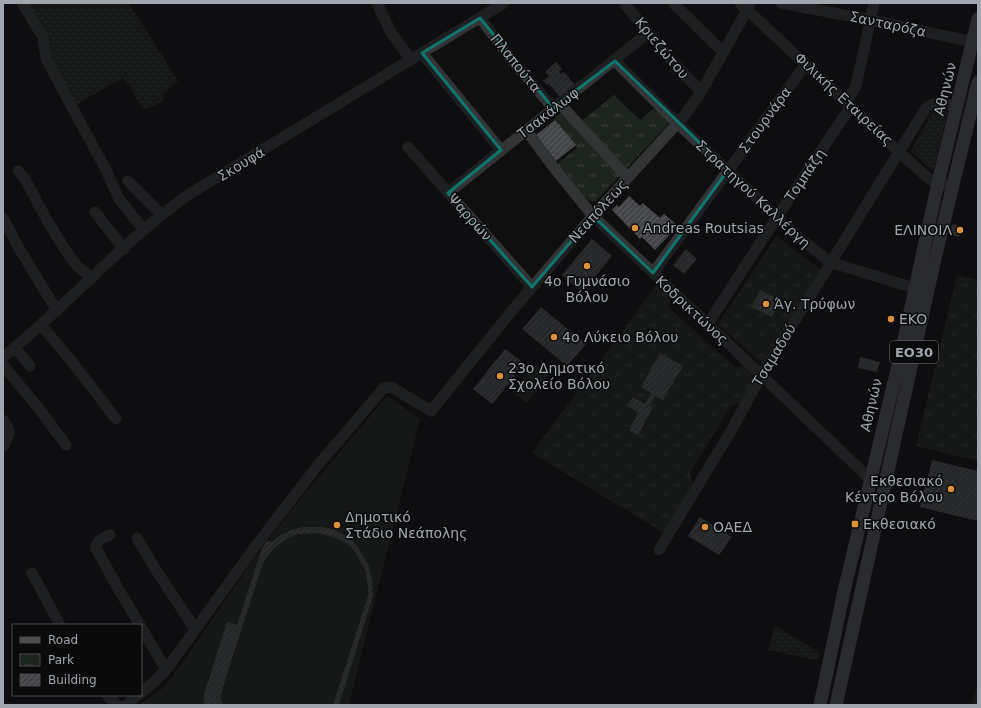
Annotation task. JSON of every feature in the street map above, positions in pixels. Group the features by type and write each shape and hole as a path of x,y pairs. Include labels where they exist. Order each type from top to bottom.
{"main road":[{"name":"Αθηνών","path":"820,705 844,591 900,356 938,184 978,19"},
{"path":"962,87 977,88"},
{"name":"ΕΟ30","path":"836,705 952,187 977,88"}],"street":[{"path":"22,3 43,37 46,59 106,170 119,199 144,230"},
{"path":"377,3 391,32 411,60"},
{"name":"Σκουφά","path":"3,357 57,311 144,230 188,195 504,3"},
{"name":"Κριεζώτου","path":"624,3 668,58 701,92"},
{"path":"673,3 723,52"},
{"name":"Σανταρόζα","path":"781,3 871,20 972,42"},
{"name":"Τομπάζη","path":"707,324 849,104 857,82 874,3"},
{"name":"Νεαπόλεως","path":"195,629 318,465 384,388 391,387 431,411 532,287 593,216 678,124 701,92 746,5"},
{"name":"Φιλικής Εταιρείας","path":"746,5 899,152 930,179 938,184 952,187"},
{"name":"Πλαπούτα","path":"480,18 511,59 628,178"},
{"name":"Τσακάλωφ","path":"448,192 615,61 648,33"},
{"path":"422,53 501,150"},
{"name":"Στρατηγού Καλλέργη","path":"615,61 678,124 802,242 830,262 914,288"},
{"name":"Στουρνάρα","path":"653,273 806,64"},
{"name":"Τσαμαδού","path":"659,550 830,262 929,106 934,104 957,105"},
{"name":"Κοδρικτώνος","path":"526,130 593,216 870,479"},
{"name":"Ψαρρών","path":"408,147 532,287"},
{"path":"18,171 25,179 48,222 76,266 92,278"},
{"path":"128,181 162,215"},
{"path":"95,212 124,248"},
{"path":"3,218 20,250 57,311"},
{"path":"41,325 116,419"},
{"path":"15,348 30,366"},
{"path":"3,365 66,444"},
{"path":"3,420 7,424 9,431 9,436 3,447"},
{"path":"110,535 100,540 97,543 96,548 118,590 139,624"},
{"path":"137,538 154,567 195,629 166,670 142,692"},
{"path":"32,574 59,624"},
{"path":"142,629 166,670"},
{"path":"108,696 117,705"},
{"path":"126,705 137,696"}],"highlighted area":[{"path":"480,18 553,108 615,61 728,170 653,273 593,216 532,287 448,193 501,150 422,53"}],"green space":[{"path":"27,3 129,3 178,81 163,94 163,101 146,109 140,104 123,79 72,107"},
{"path":"614,95 640,120 654,108 670,122 596,201 590,201 557,164 577,148 554,119 562,112 575,126"},
{"path":"933,110 948,111 934,169 930,169 911,151"},
{"path":"777,235 790,247 822,270 763,365 718,324"},
{"path":"957,275 978,280 978,461 916,446"},
{"path":"657,284 670,296 670,309 735,367 743,366 757,380 744,401 731,406 690,473 693,484 664,533 532,453"},
{"path":"535,363 550,374 527,403 512,392"},
{"name":"Δημοτικό Στάδιο Νεάπολης","path":"387,396 420,419 349,705 139,705 163,688 170,680 259,552 301,498"},
{"path":"775,626 819,652 819,658 815,660 768,650"},
{"path":"978,683 978,705 972,705"}],"building":[{"path":"556,62 562,69 559,71 561,74 564,72 575,85 560,97 549,84 548,85 543,81 549,76 545,72"},
{"path":"555,120 576,145 556,161 536,135"},
{"path":"629,196 640,206 643,203 660,218 664,214 678,226 655,250 642,237 640,239 612,210 617,205 619,207"},
{"path":"952,224 961,226 959,237 950,235"},
{"name":"4ο Γυμνάσιο Βόλου","path":"592,239 612,256 582,292 562,275"},
{"path":"686,249 697,259 684,274 673,265"},
{"name":"Άγ. Τρύφων","path":"760,290 780,300 772,317 751,307"},
{"name":"4ο Λύκειο Βόλου","path":"541,307 586,344 567,366 522,329"},
{"name":"23ο Δημοτικό Σχολείο Βόλου","path":"505,349 525,364 492,404 473,389"},
{"path":"660,353 683,366 663,400 655,396 650,406 653,407 638,435 629,430 638,413 627,406 633,397 645,404 651,393 641,387"},
{"path":"860,357 880,362 877,372 858,368"},
{"name":"Εκθεσιακό Κέντρο Βόλου","path":"932,460 978,471 978,521 920,507"},
{"name":"ΟΑΕΔ","path":"700,517 732,537 719,555 688,536"},
{"path":"303,527 323,527 335,530 354,542 368,564 372,579 373,596 339,705 333,705 368,596 368,587 365,569 349,545 336,538 319,533 298,534 288,538 273,549 266,558 262,566 225,680 221,696 222,705 204,705 204,695 227,622 237,625 262,548 267,541 272,542 291,530"}],"place":[{"name":"Andreas Routsias","path":"635,228"},
{"name":"ΕΛΙΝΟΙΛ","path":"960,230"},
{"name":"4ο Γυμνάσιο Βόλου","path":"587,266"},
{"name":"Άγ. Τρύφων","path":"766,304"},
{"name":"EKO","path":"891,319"},
{"name":"4ο Λύκειο Βόλου","path":"554,337"},
{"name":"23ο Δημοτικό Σχολείο Βόλου","path":"500,376"},
{"name":"Εκθεσιακό Κέντρο Βόλου","path":"951,489"},
{"name":"Εκθεσιακό","path":"855,524"},
{"name":"Δημοτικό Στάδιο Νεάπολης","path":"337,525"},
{"name":"ΟΑΕΔ","path":"705,527"}]}
